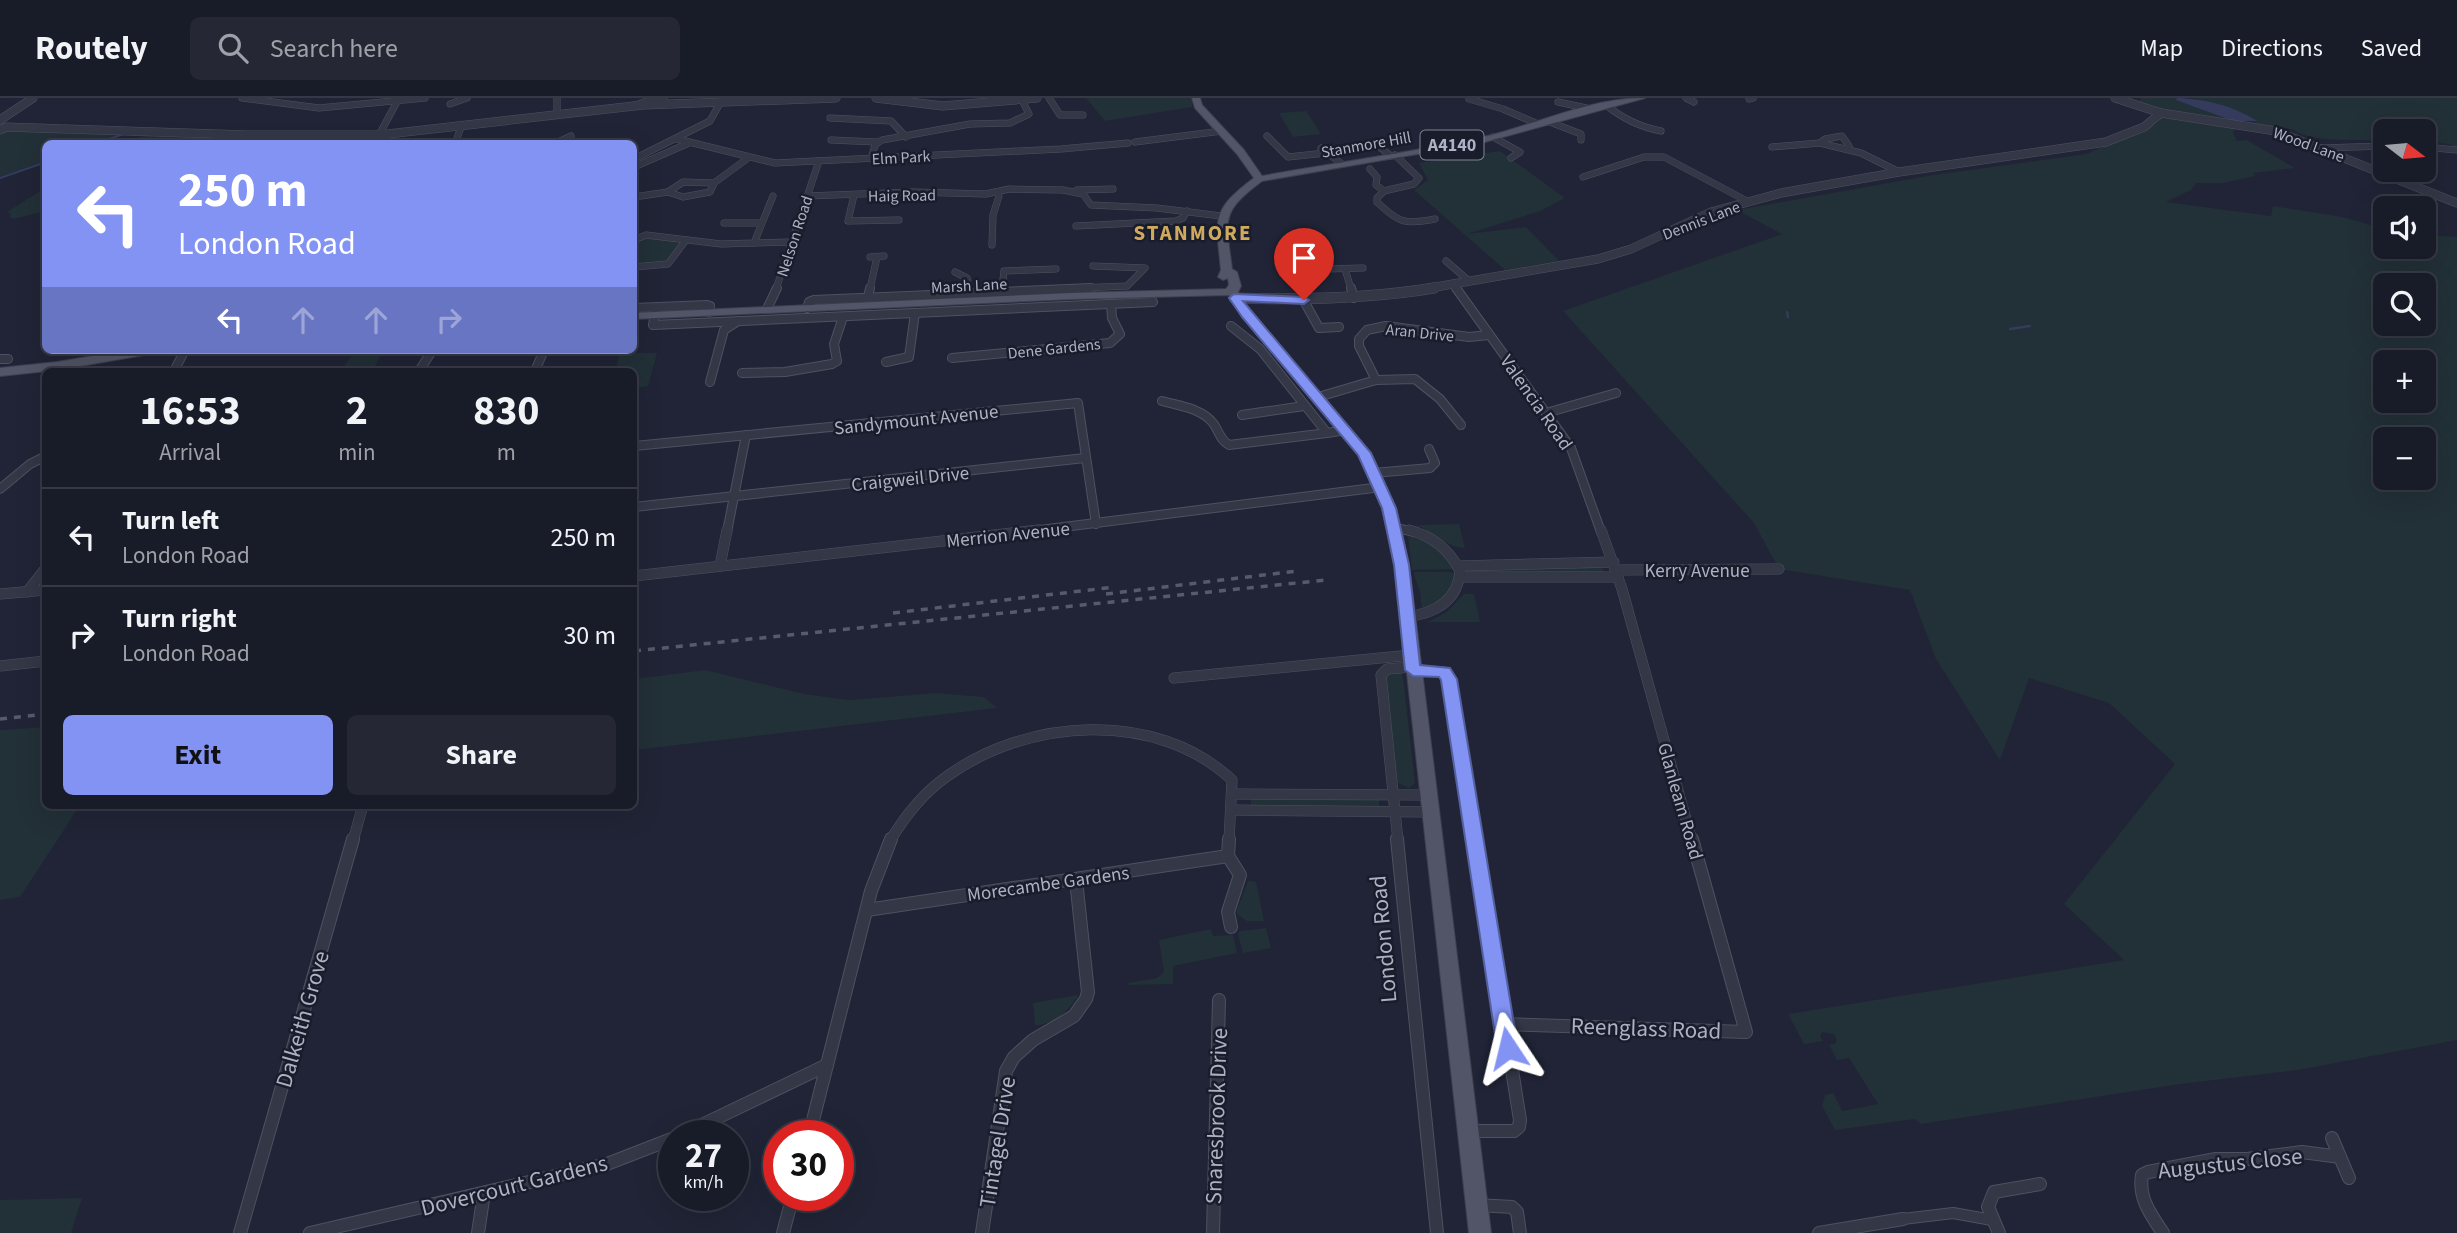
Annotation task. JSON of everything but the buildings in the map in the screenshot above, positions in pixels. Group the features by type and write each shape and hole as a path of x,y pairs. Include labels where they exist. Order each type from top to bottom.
{"main road":[{"path":"1196,98 1198,106 1241,152 1259,179 1234,200 1221,216 1219,225 1229,286 1246,315 1283,355 1364,453 1381,487 1395,528 1480,1233"},
{"name":"Stanmore Hill","path":"1259,179 1493,137 1606,105 1641,98"},
{"name":"Marsh Lane","path":"637,316 716,315 767,309 814,311 865,306 1073,301 1097,292 1202,292 1229,286"},
{"path":"0,372 113,354"}],"street":[{"path":"1,125 33,98"},
{"path":"242,98 319,108 425,98"},
{"path":"282,105 295,98"},
{"path":"450,104 467,98"},
{"path":"557,98 557,114"},
{"path":"1,125 247,135 376,135 633,106 836,98"},
{"path":"876,98 943,106 1037,98"},
{"path":"1049,98 1060,115 1083,115"},
{"path":"1686,98 1694,102"},
{"name":"Wood Lane","path":"2115,98 2161,113 2269,129 2457,203"},
{"path":"1469,99 1581,134 1581,140"},
{"path":"371,140 398,100"},
{"path":"831,140 877,142 970,124 1020,120 1029,114 1016,100"},
{"path":"1558,102 1591,109"},
{"path":"637,158 710,121 720,103"},
{"path":"1606,105 1618,115 1642,127 1661,131"},
{"path":"2134,106 2150,119"},
{"name":"Dennis Lane","path":"1229,286 1304,300 1354,298 1453,284 1598,258 1632,249 1711,212 1747,201 1827,183 2106,142 2144,127 2150,119 2161,113"},
{"path":"830,118 891,121 906,137"},
{"path":"456,140 461,127"},
{"path":"1135,142 1222,131"},
{"path":"562,140 571,136"},
{"path":"1267,136 1288,157 1323,150 1342,164"},
{"path":"1493,137 1520,152 1511,158"},
{"name":"Elm Park","path":"677,139 775,163 1061,149 1128,143"},
{"path":"871,159 877,142"},
{"path":"637,166 689,143"},
{"path":"1772,147 1819,143 1849,146 1878,158 1899,172"},
{"path":"1377,145 1419,178 1414,184 1384,191 1377,198 1377,202 1399,223 1406,225 1435,219"},
{"path":"2322,148 2373,146"},
{"path":"2436,149 2457,150"},
{"path":"1583,177 1644,157 1664,158 1747,201"},
{"path":"668,192 673,196 698,197 710,192 714,183 748,158"},
{"name":"Nelson Road","path":"767,309 780,281 819,161"},
{"path":"1370,169 1377,177 1376,185 1384,191"},
{"path":"637,197 668,192 674,185 685,182 714,183"},
{"name":"Haig Road","path":"807,196 996,192 1009,189 1113,189"},
{"path":"1073,191 1083,194 1091,205 1187,211 1221,216"},
{"path":"992,245 993,215 999,196 996,192"},
{"path":"854,195 848,221 899,220"},
{"path":"754,243 773,196"},
{"path":"1076,226 1176,221 1183,218 1187,211"},
{"path":"724,223 761,223"},
{"path":"637,239 646,235 720,244 791,242"},
{"path":"637,267 662,266 672,262 686,240"},
{"path":"877,257 865,306 961,293 1097,292 1127,286 1145,268 1093,266"},
{"path":"1446,261 1469,281"},
{"path":"1326,269 1363,268"},
{"path":"1002,292 1004,271 1056,269"},
{"path":"1346,269 1354,298"},
{"path":"955,272 967,278 968,283 961,293"},
{"name":"Valencia Road","path":"1453,284 1571,448 1616,570"},
{"path":"1304,300 1319,328 1339,327"},
{"name":"Marsh Lane","path":"1073,301 1111,304 1153,302"},
{"name":"Marsh Lane","path":"637,308 708,305 716,315 738,321 814,311 844,317 865,306 915,313 1019,303"},
{"name":"Dene Gardens","path":"952,358 1051,351 1110,343 1120,334 1112,318 1111,304"},
{"path":"886,362 909,357 915,313"},
{"path":"716,315 724,330"},
{"path":"742,373 785,372 832,364 837,361 834,344 844,317"},
{"path":"710,382 724,330 738,321"},
{"path":"1231,326 1260,349 1304,407 1328,433"},
{"name":"Aran Drive","path":"1376,380 1369,361 1359,346 1359,339 1367,330 1386,327 1469,337 1489,335"},
{"path":"421,368 430,354"},
{"path":"1268,358 1283,355"},
{"path":"1318,397 1376,380 1415,379 1440,399 1461,425"},
{"path":"1546,413 1616,393"},
{"path":"1162,401 1206,416 1218,428 1223,442 1229,445 1346,430"},
{"name":"Sandymount Avenue","path":"637,446 1077,403 1096,524"},
{"path":"1241,415 1304,407"},
{"path":"720,566 746,435"},
{"path":"1374,473 1430,468 1435,463 1429,449"},
{"path":"0,489 30,464 42,458"},
{"name":"Craigweil Drive","path":"637,507 1085,458"},
{"name":"Merrion Avenue","path":"637,576 1096,524 1381,487"},
{"path":"1395,528 1410,530 1432,539 1447,550 1458,566 1460,577 1454,592 1444,604 1426,615 1407,617"},
{"name":"Kerry Avenue","path":"1458,566 1616,570 1779,569"},
{"name":"Kerry Avenue","path":"1460,577 1616,570"},
{"name":"Glanleam Road","path":"1616,570 1746,1032"},
{"path":"27,592 42,573"},
{"path":"0,594 42,590"},
{"path":"0,666 42,661"},
{"path":"1174,678 1412,664"},
{"name":"London Road","path":"1437,1233 1381,675 1387,668 1412,664 1448,674 1520,1120 1519,1127 1514,1130 1468,1131"},
{"path":"812,1120 884,855 908,814 954,773 978,758 1021,740 1082,730 1114,731 1163,739 1212,761 1232,780 1228,856 1240,875 1228,912 1231,927"},
{"path":"1232,794 1393,795 1429,803"},
{"path":"1231,810 1395,812 1429,803"},
{"name":"Dalkeith Grove","path":"240,1233 362,809"},
{"name":"Morecambe Gardens","path":"867,910 1228,856"},
{"name":"Tintagel Drive","path":"982,1233 1006,1071 1014,1057 1033,1040 1079,1011 1088,992 1076,880"},
{"name":"Snaresbrook Drive","path":"1213,1233 1219,1000"},
{"name":"Reenglass Road","path":"1504,1024 1746,1032"},
{"path":"712,1120 827,1065"},
{"path":"2332,1138 2349,1178"},
{"name":"Dovercourt Gardens","path":"310,1233 607,1164 658,1144"},
{"name":"Augustus Close","path":"2163,1233 2139,1189 2142,1175 2148,1172 2216,1159 2258,1158 2302,1152 2340,1157"},
{"path":"1999,1233 1992,1220 1988,1202 1994,1192 2040,1184"},
{"path":"478,1233 484,1194"},
{"path":"1477,1205 1512,1207 1517,1212 1520,1233"},
{"path":"783,1233 789,1211"},
{"path":"1823,1233 1953,1213 1992,1220"}],"shaded area":[{"path":"1086,98 1192,98 1192,107 1105,121"},
{"path":"2141,98 2177,98 2233,121 2170,113 2139,103"},
{"path":"2192,98 2457,98 2457,148 2436,143 2436,119 2373,119 2373,141 2337,140 2248,122 2256,121 2237,111"},
{"path":"1306,111 1321,134 1293,137 1279,113"},
{"path":"2163,115 2240,125 2233,132 2237,141 2247,140 2295,168 2253,173 2255,176 2224,183 2196,183 2191,190 2166,202 2271,216 2273,206 2343,217 2373,226 2373,259 2436,259 2436,236 2457,237 2457,1040 2298,1070 2180,1084 1921,1124 1915,1119 1835,1130 1822,1106 1825,1095 1833,1093 1842,1111 1878,1104 1849,1058 1837,1060 1829,1045 1835,1044 1837,1040 1834,1034 1822,1032 1820,1036 1823,1041 1804,1044 1788,1014 2124,960 2064,904 2175,764 2109,703 2029,678 2000,760 1936,659 1910,590 1779,569 1754,523 1563,311 1782,234 1737,210 1933,175 2086,154 2158,123"},
{"path":"0,132 116,135 101,140 42,140 42,162 0,177"},
{"path":"143,136 290,140 132,140"},
{"path":"1500,151 1565,198 1540,211 1467,234 1526,227 1559,261 1505,270 1414,190 1428,180 1419,163"},
{"path":"42,190 42,212 14,219 9,217 11,214 7,212"},
{"path":"648,236 681,240 671,261 637,266 637,241"},
{"path":"657,353 648,386 637,388 637,368 616,368 619,354"},
{"path":"352,354 382,354 374,368 343,368"},
{"path":"1459,524 1465,548 1447,543 1417,525"},
{"path":"1408,534 1435,547 1454,569 1412,570"},
{"path":"1471,568 1604,569 1603,573 1468,571"},
{"path":"1413,572 1455,573 1449,592 1422,611 1420,592"},
{"path":"1464,594 1474,594 1480,622 1428,622 1447,612"},
{"path":"705,670 804,694 849,700 936,693 984,697 997,708 637,750 637,679"},
{"path":"1389,672 1401,672 1403,678 1415,783 1409,788 1396,782 1386,677"},
{"path":"42,727 42,809 77,809 20,897 0,900 0,730"},
{"path":"1251,798 1379,799 1379,807 1251,806"},
{"path":"1248,881 1256,882 1264,921 1247,921 1236,913"},
{"path":"1266,928 1271,948 1243,953 1238,934 1240,931"},
{"path":"1211,929 1213,936 1233,935 1237,953 1173,966 1173,984 1129,985 1128,983 1157,978 1164,972 1159,940"},
{"path":"1078,995 1060,1016 1047,1023 1035,1025 1033,1003"},
{"path":"82,1198 71,1233 0,1233 0,1200"}],"water":[{"path":"2176,100 2219,104 2257,121 2233,121"}],"waterway":[{"path":"105,140 121,135"},
{"path":"0,178 42,163"},
{"path":"1787,312 1788,317"},
{"path":"2010,329 2030,326"}],"railway":[{"path":"1106,594 1297,571"},
{"path":"637,651 1326,580"},
{"path":"893,613 1115,587"},
{"path":"0,719 42,714"}],"district":[{"name":"STANMORE","path":"1193,233"}],"route":[{"path":"1304,300 1234,298 1364,453 1389,508 1402,565 1413,670 1448,674 1508,1048"}]}
